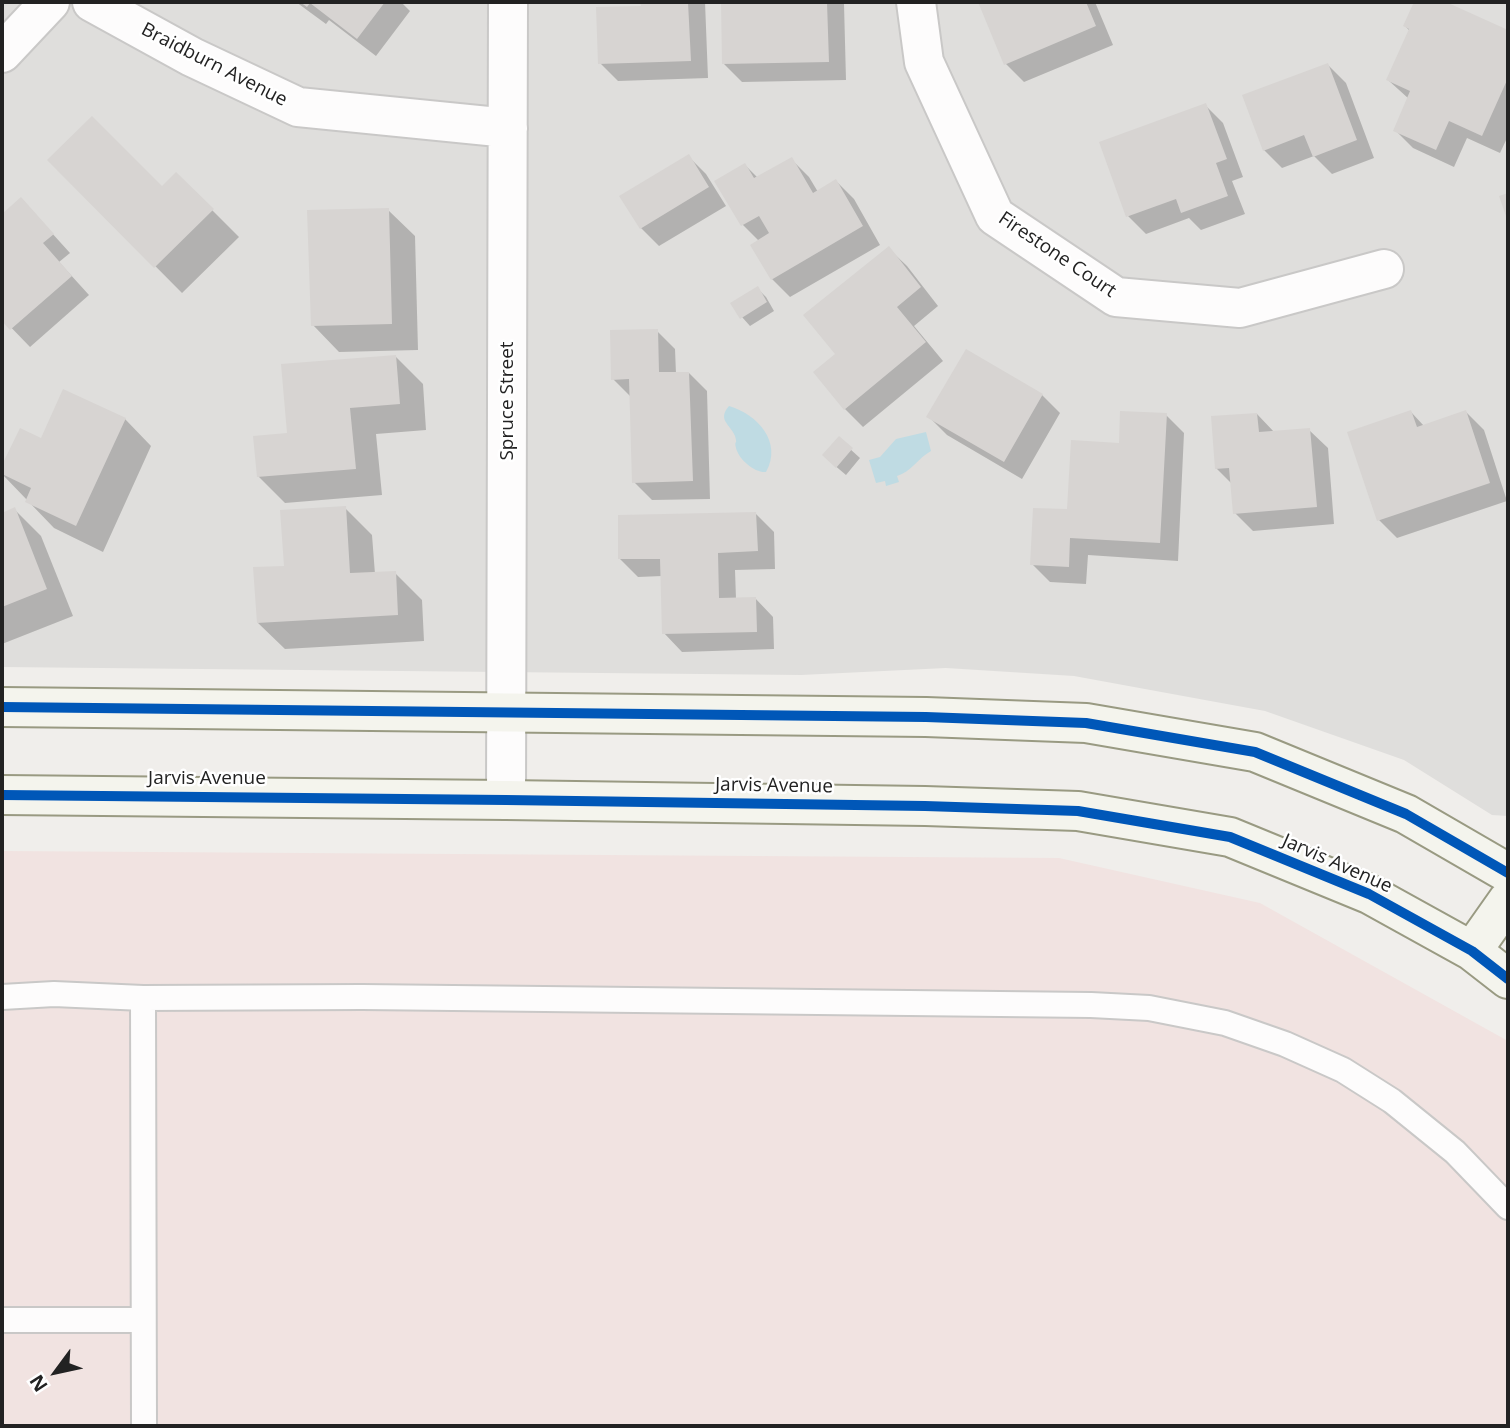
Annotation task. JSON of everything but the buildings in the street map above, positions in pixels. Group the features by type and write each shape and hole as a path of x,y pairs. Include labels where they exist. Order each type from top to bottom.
{"main road":[{"path":"2,707 926,717 1086,723 1255,752 1406,814 1508,873"},
{"name":"Jarvis Avenue","path":"2,795 925,806 1078,811 1230,837 1368,894 1472,951 1508,979"},
{"path":"1472,951 1508,900"}],"street":[{"path":"2,53 50,2"},
{"name":"Braidburn Avenue","path":"92,2 192,57 298,107 508,128"},
{"name":"Spruce Street","path":"506,800 508,2"},
{"name":"Firestone Court","path":"916,2 924,62 995,216 1116,297 1240,308 1384,269"}],"lane":[{"path":"2,997 54,994 143,998 473,998 1091,1005 1149,1008 1225,1023 1285,1044 1343,1070 1392,1101 1455,1152 1508,1207"},
{"path":"143,998 144,1426"},
{"path":"2,1320 143,1321"}],"shaded area":[{"path":"2,2 1508,2 1508,816 1492,815 1404,760 1265,711 1074,676 946,668 801,675 2,667"},
{"path":"2,851 1059,858 1260,903 1508,1041 1508,1426 2,1426"}],"water":[{"path":"729,406 749,415 764,431 771,450 766,472 752,468 738,453 735,436 724,418"},
{"path":"926,432 931,451 897,476 899,482 886,486 885,481 876,483 869,460 880,457 896,439"}],"cycle path":[{"path":"2,707 926,717 1086,723 1255,752 1406,814 1508,873"},
{"path":"2,795 925,806 1078,811 1230,837 1369,894 1472,951 1508,979"}]}
